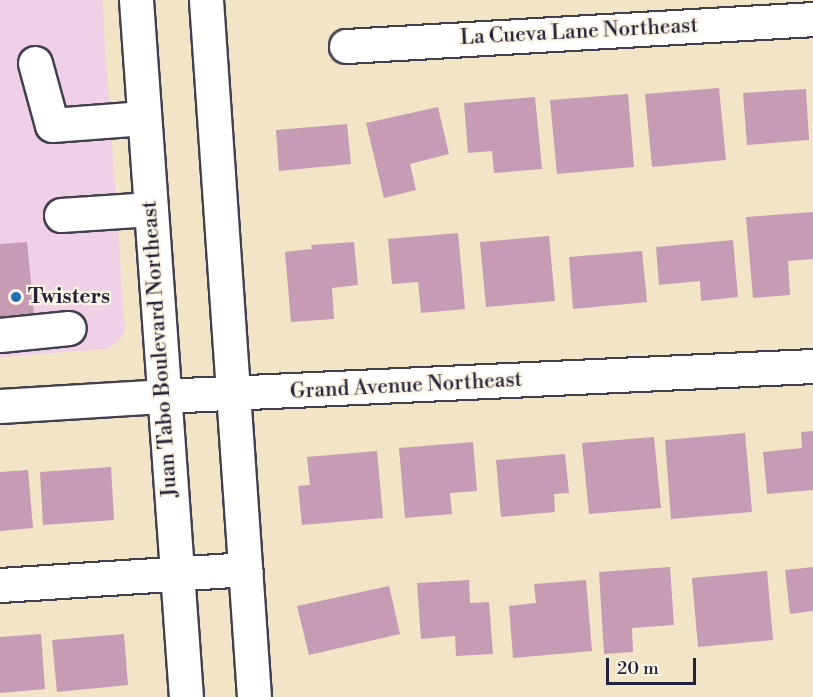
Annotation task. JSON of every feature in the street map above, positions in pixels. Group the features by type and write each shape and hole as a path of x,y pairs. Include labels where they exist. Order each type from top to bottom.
{"street":[{"name":"Juan Tabo Boulevard Northeast","path":"136,0 162,396 186,697"},
{"path":"206,0 254,697"},
{"name":"La Cueva Lane Northeast","path":"346,46 813,19"},
{"path":"35,63 52,125 144,118"},
{"path":"61,215 151,209"},
{"path":"0,335 69,328"},
{"name":"Grand Avenue Northeast","path":"0,406 162,396 813,366"},
{"path":"0,585 245,569"}],"shaded area":[{"path":"0,0 102,0 125,331 119,340 106,349 0,357"}],"building":[{"path":"719,88 726,160 652,167 645,94"},
{"path":"806,89 809,140 747,145 743,93"},
{"path":"628,94 634,167 557,174 550,100"},
{"path":"535,97 542,169 494,173 492,151 468,153 464,103"},
{"path":"438,107 449,154 410,164 416,190 384,198 366,123"},
{"path":"347,124 351,164 279,171 276,130"},
{"path":"813,212 813,259 788,261 790,295 753,298 746,217"},
{"path":"458,233 465,309 421,313 418,282 392,284 388,239"},
{"path":"549,236 555,301 486,307 480,242"},
{"path":"733,240 738,297 701,301 700,281 659,285 656,247"},
{"name":"Twisters","path":"27,242 34,313 31,318 0,326 0,244"},
{"path":"354,242 358,285 332,288 334,319 291,322 285,252 312,249 311,245"},
{"path":"642,251 647,302 573,309 569,257"},
{"path":"813,431 813,490 767,494 763,452 802,448 801,432"},
{"path":"745,433 752,512 671,519 665,440"},
{"path":"654,437 661,508 589,514 582,443"},
{"path":"473,442 477,491 450,493 452,514 405,518 399,448"},
{"path":"377,451 383,518 302,525 298,486 310,485 307,457"},
{"path":"565,454 569,493 554,494 555,512 501,517 496,460"},
{"path":"111,467 114,520 43,525 40,472"},
{"path":"28,470 33,528 0,531 0,472"},
{"path":"670,567 674,625 632,628 633,652 604,654 599,572"},
{"path":"813,567 813,611 790,614 785,570"},
{"path":"767,571 773,640 698,647 692,578"},
{"path":"469,580 470,603 489,602 493,654 456,656 455,636 421,639 417,583"},
{"path":"586,580 592,651 513,658 509,606 536,603 534,584"},
{"path":"389,586 400,634 309,655 297,606"},
{"path":"41,634 45,689 0,693 0,637"},
{"path":"124,634 128,685 57,692 52,640"}],"place":[{"name":"Twisters","path":"16,297"}]}
